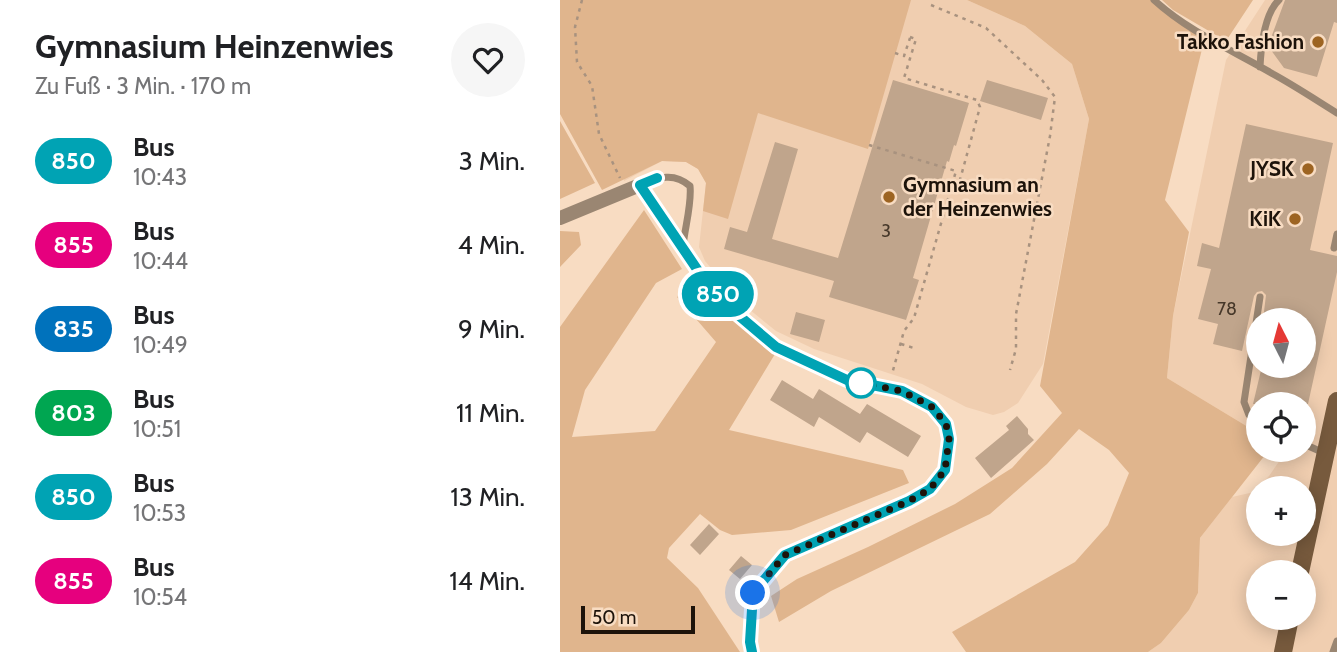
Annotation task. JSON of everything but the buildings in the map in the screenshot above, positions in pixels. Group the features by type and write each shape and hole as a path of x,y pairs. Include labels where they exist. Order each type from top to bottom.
{"main road":[{"path":"1303,560 1337,401"},
{"path":"1283,652 1288,630"}],"street":[{"path":"560,218 640,185 703,278 731,309 776,347 847,380 902,391 932,407 946,424 949,439 945,470 930,489 909,501 785,555 753,593 750,642 752,652"}],"lane":[{"path":"1154,0 1170,15 1208,40 1260,67 1337,113"},
{"path":"1260,67 1261,47 1268,22 1279,0"},
{"path":"640,185 657,178 673,176 690,186 692,199 686,216 683,246"},
{"path":"1334,248 1337,234"},
{"path":"1246,408 1244,402 1260,297"},
{"path":"1316,449 1325,453"},
{"path":"1333,652 1337,641"}],"path":[{"path":"582,0 575,27 577,62 592,86 599,134 626,190"},
{"path":"932,5 986,28 1042,80 1055,97 1016,314 1016,349 1010,370"},
{"path":"895,53 904,56 910,37 916,39 904,78 977,100 980,107 958,187 952,185"},
{"path":"869,145 956,171 914,318 904,331 888,388"},
{"path":"901,344 918,349"}],"shaded area":[{"path":"560,0 911,0 868,149 758,113 728,219 703,211 706,183 698,169 686,162 662,161 602,190 560,114"},
{"name":"Gymnasium an der Heinzenwies","path":"631,0 967,0 1025,26 1072,64 1089,119 1043,364 1018,403 993,415 966,407 922,384 814,349 776,331 739,301 705,261 699,247 706,183 698,169 686,162 662,161 624,181 616,68"},
{"path":"967,0 1151,0 1204,41 1165,200 1189,232 1173,316 1167,378 1246,426 1246,462 1260,462 1200,538 1198,593 1189,610 1161,643 1148,652 966,652 952,632 1075,562 1108,525 1129,473 1109,450 1079,429 1047,464 990,514 831,591 779,622 771,596 797,579 955,504 1012,468 1062,413 1040,386 1089,119 1072,64 1025,26"},
{"path":"1162,0 1253,0 1226,41 1173,10"},
{"path":"1265,0 1337,0 1337,652 1148,652 1161,643 1189,610 1198,593 1200,538 1232,497 1246,494 1246,546 1316,546 1316,476 1269,476 1279,462 1316,462 1316,392 1246,392 1246,426 1167,378 1173,316 1226,60"},
{"path":"560,121 595,183 560,199"},
{"path":"644,210 682,269 656,283 585,390 572,437 655,431 716,342 677,297 695,285 775,354 729,430 903,470 909,483 791,530 732,535 720,530 700,514 669,548 667,558 698,588 740,652 560,652 560,327"},
{"path":"560,231 579,232 581,245 560,267"}],"bus line":[{"name":"850","path":"657,178 640,185 703,278 731,309 776,347 847,380 902,391 932,407 946,424 949,439 945,470 930,489 839,533 785,555 753,593 750,642 752,652"}],"place":[{"name":"Takko Fashion","path":"1318,42"},
{"name":"JYSK","path":"1308,169"},
{"name":"Gymnasium an der Heinzenwies","path":"889,197"},
{"name":"KiK","path":"1295,219"}],"route":[{"path":"753,593 785,555 909,501 930,489 945,470 949,439 946,424 932,407 902,391 861,383"}]}
